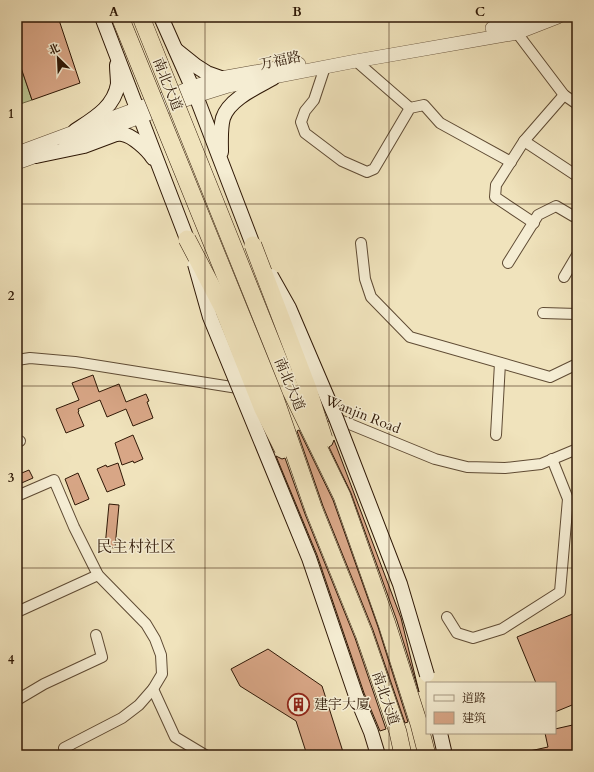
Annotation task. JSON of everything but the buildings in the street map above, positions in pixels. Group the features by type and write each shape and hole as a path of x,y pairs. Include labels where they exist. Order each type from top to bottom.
{"highway":[{"name":"南北大道","path":"120,17 275,398 314,510 364,634 398,732 403,755"},
{"name":"南北大道","path":"141,17 291,391 342,496 387,624 420,724 428,755"},
{"path":"187,239 223,308 263,408 314,510"},
{"path":"253,246 308,389 342,496"}],"main road":[{"name":"南北大道","path":"102,17 187,239 210,317 309,558 356,696 371,732 378,755"},
{"name":"南北大道","path":"161,17 194,92 253,246 290,308 336,418 400,584 428,679"},
{"path":"174,48 196,66 207,73 221,78"},
{"path":"75,131 101,113 112,100 118,84 116,53"},
{"path":"220,159 224,116 230,107 244,94 273,78"},
{"path":"36,156 84,146 121,133 127,135 146,149 160,168"},
{"path":"440,734 445,755"}],"street":[{"name":"万福路","path":"194,92 356,61 532,17"},
{"name":"万福路","path":"17,163 194,92 221,78 512,23 558,17"},
{"path":"512,23 564,95 577,104"},
{"path":"356,61 410,108"},
{"path":"325,67 314,100 305,111 301,122 305,133 342,161 367,172 374,169 410,108 424,105 440,123 511,162"},
{"path":"534,223 495,197 496,185 524,141 564,95"},
{"name":"万福路","path":"17,152 75,131 139,113"},
{"path":"524,141 577,176"},
{"path":"508,263 538,215 556,206 573,216"},
{"path":"361,243 365,279 371,297 410,337 550,377 577,364"},
{"path":"564,277 577,255"},
{"path":"543,313 577,314"},
{"name":"Wanjin Road","path":"17,360 30,358 75,362 280,395 435,459 467,467 505,468 541,464 577,449"},
{"path":"496,435 500,363"},
{"path":"447,617 457,633 473,638 502,629 560,592 568,499 552,459"},
{"path":"17,496 54,480 74,527 98,575 146,624 156,639 161,655 162,674 153,689 139,705 122,718 64,748"},
{"path":"17,612 98,575"},
{"path":"17,700 44,684 102,657 96,635"},
{"path":"153,689 174,737 205,755"}],"green space":[{"path":"17,56 32,100 17,105"}],"place":[{"name":"建宇大厦","path":"298,704"}],"district":[{"name":"民主村社区","path":"136,546"}]}
